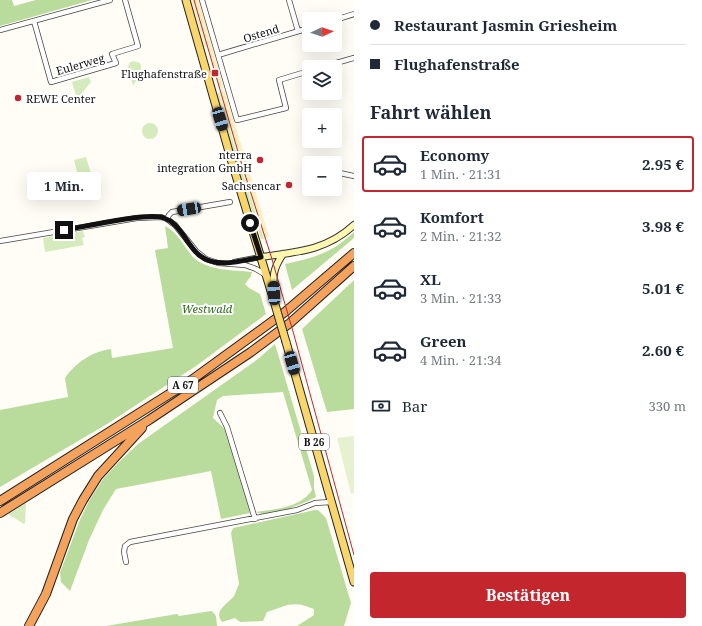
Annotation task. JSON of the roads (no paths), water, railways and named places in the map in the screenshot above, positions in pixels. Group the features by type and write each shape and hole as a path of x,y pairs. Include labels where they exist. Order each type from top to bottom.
{"highway":[{"name":"A 67","path":"0,501 193,379 286,312 354,253"},
{"name":"A 67","path":"0,513 149,420 250,352 290,323 354,266"},
{"name":"A 67","path":"29,626 46,594 73,519 83,500 98,476 149,420"}],"main road":[{"name":"B 26","path":"186,0 231,159 286,342 354,582"},
{"path":"261,257 310,250 324,245 340,236 354,225"},
{"path":"274,301 273,280 275,268 283,254"}],"street":[{"path":"0,30 110,0"},
{"name":"Eulerweg","path":"34,21 51,82 116,63 112,54 138,46 124,0"},
{"path":"202,0 237,120 286,108 279,80 302,73"},
{"path":"289,0 298,31"},
{"path":"342,18 354,14"},
{"name":"Ostend","path":"218,55 302,30"},
{"path":"342,61 354,58"},
{"path":"342,173 354,176"},
{"path":"167,220 172,212 230,202"},
{"path":"0,240 146,217 161,217 177,228 199,255 210,261 249,267 266,275"},
{"path":"228,263 261,257"},
{"path":"220,412 228,428 255,519"},
{"path":"126,562 124,549 130,542 255,519 297,510 315,503 331,502"}],"tram line":[{"path":"194,0 241,162 294,335 354,555"}],"place":[{"name":"Flughafenstraße","path":"215,73"},
{"name":"REWE Center","path":"18,98"},
{"name":"nterra integration GmbH","path":"260,160"},
{"name":"Sachsencar","path":"289,185"}],"park label":[{"name":"Westwald","path":"207,308"}]}
